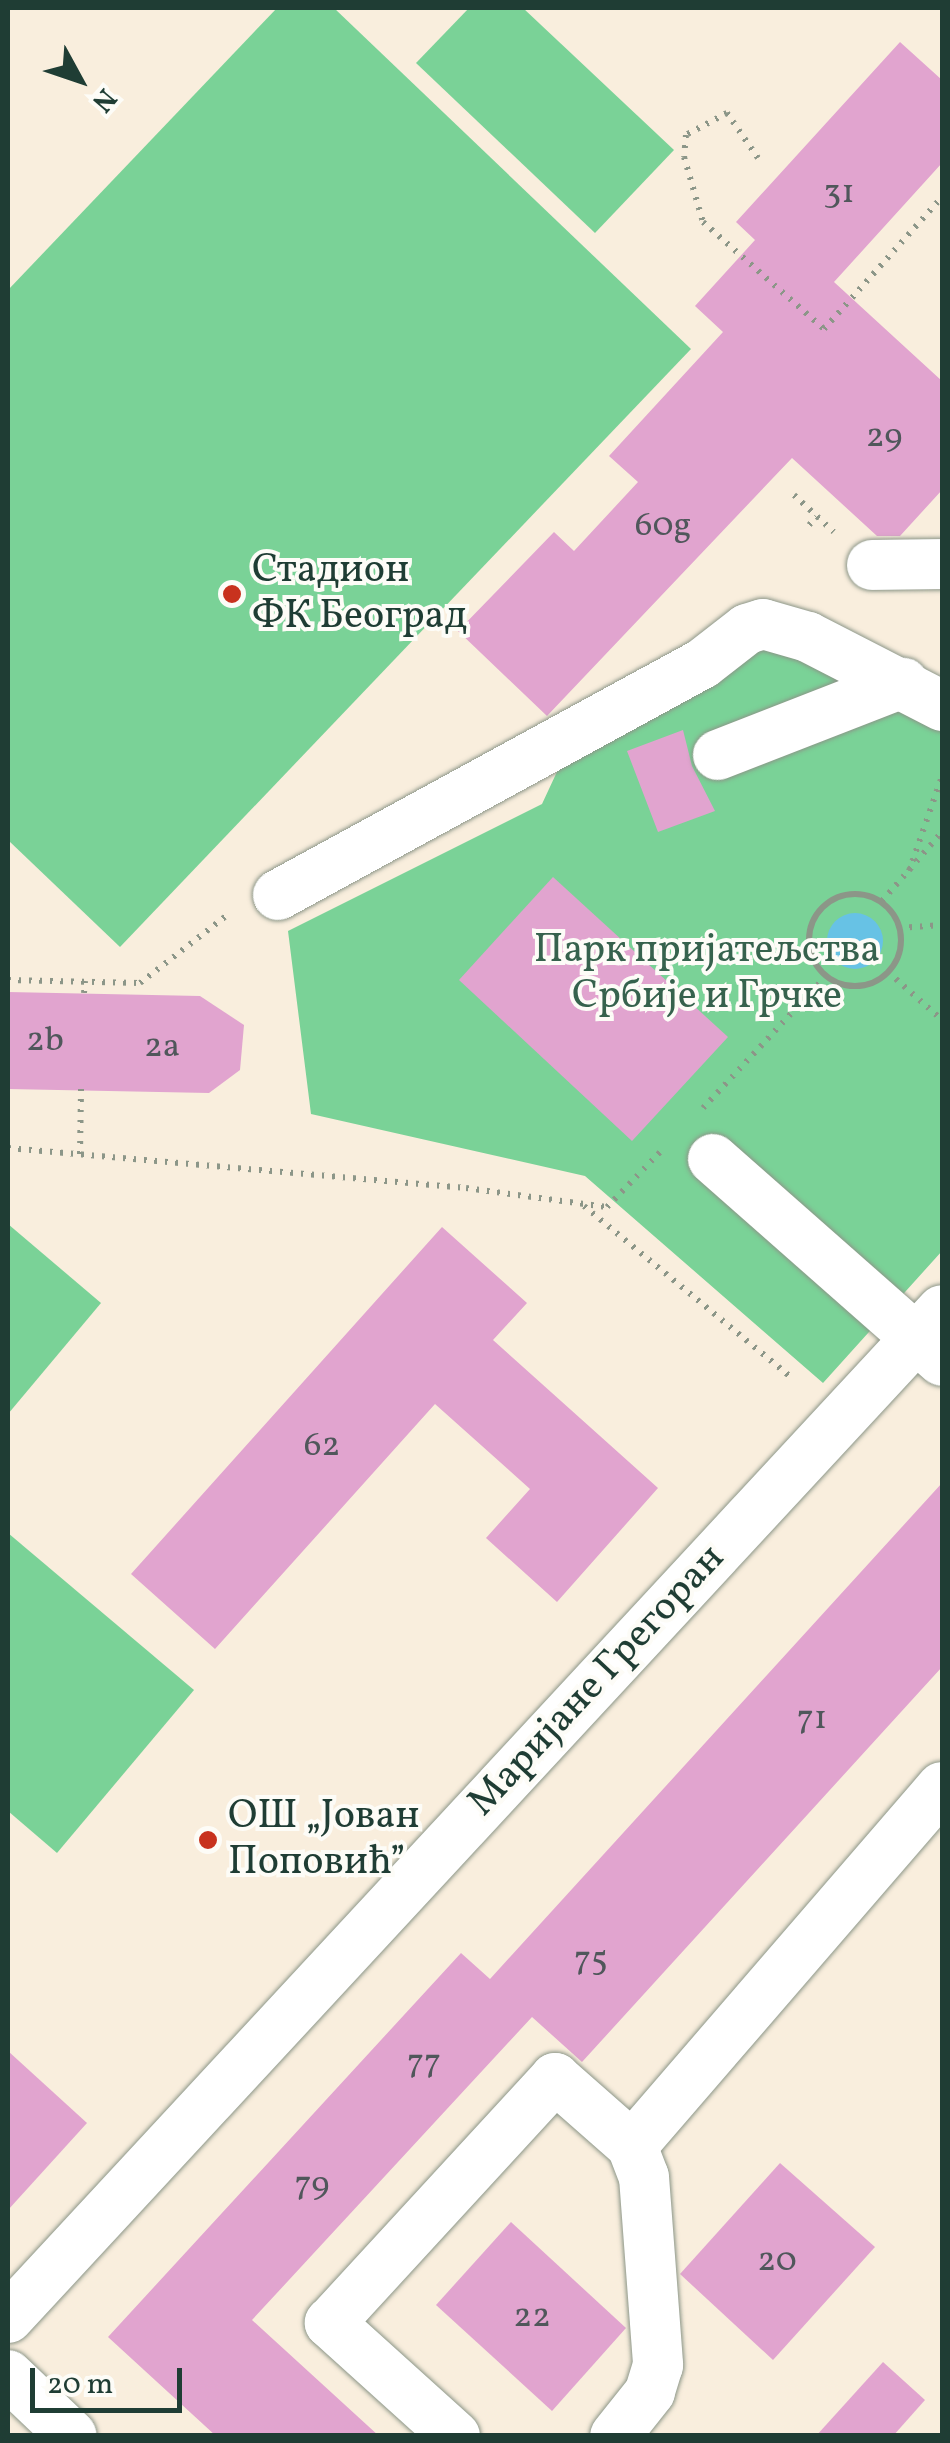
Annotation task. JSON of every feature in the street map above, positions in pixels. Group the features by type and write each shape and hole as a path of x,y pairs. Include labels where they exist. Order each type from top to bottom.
{"street":[{"path":"872,566 942,564"},
{"path":"278,896 702,664 747,629 763,624 788,629 923,694"},
{"path":"718,755 923,694"},
{"path":"692,1140 934,1336"},
{"name":"Маријане Грегоран","path":"8,2318 934,1336"},
{"path":"632,2146 942,1787"},
{"path":"454,2436 330,2323 555,2078 632,2146 644,2177 658,2365 650,2392 615,2436"},
{"path":"8,2375 72,2436"}],"path":[{"path":"758,158 727,113 686,135 684,157 703,222 824,328 942,197"},
{"path":"809,525 817,518"},
{"path":"909,871 942,776"},
{"path":"882,901 942,832"},
{"path":"849,894 882,901 899,928 897,959 888,972 865,985 838,983 826,976 810,950 813,920 822,908 849,894"},
{"path":"8,980 140,982 216,924"},
{"path":"899,928 942,925"},
{"path":"888,972 942,1020"},
{"path":"8,1148 466,1188 608,1207 692,1140 826,976"},
{"path":"84,994 85,981"},
{"path":"80,1154 81,1090"},
{"path":"583,1205 791,1377"}],"green space":[{"name":"Стадион ФК Београд","path":"277,8 334,8 691,349 120,947 8,840 8,290"},
{"path":"469,8 523,8 674,150 595,233 416,63"},
{"name":"Парк пријатељства Србије и Грчке","path":"756,637 942,712 942,1251 823,1383 585,1176 311,1114 288,931 542,804 562,761"},
{"path":"8,1224 101,1303 8,1414"},
{"path":"8,1533 194,1690 57,1853 8,1811"}],"water":[{"path":"855,913 875,921 883,941 875,961 855,969 835,961 827,941 835,921"}],"building":[{"path":"900,42 942,80 942,163 834,282 942,381 942,490 900,536 877,536 792,458 547,716 458,631 554,532 574,551 638,482 609,456 723,332 695,306 755,240 736,222"},
{"path":"683,730 692,766 715,811 658,832 627,751"},
{"path":"553,877 728,1037 632,1141 459,980"},
{"path":"8,992 200,996 244,1025 240,1070 209,1093 8,1089"},
{"path":"442,1227 527,1303 493,1340 658,1488 557,1602 486,1538 530,1489 435,1404 215,1649 131,1574"},
{"path":"942,1483 942,1667 582,2062 532,2017 252,2320 379,2436 216,2436 108,2337 461,1953 490,1979"},
{"path":"8,2051 87,2123 8,2210"},
{"path":"780,2163 875,2247 773,2360 680,2274"},
{"path":"511,2222 626,2328 552,2411 436,2305"},
{"path":"883,2362 925,2400 893,2436 816,2436"}],"place":[{"name":"Стадион ФК Београд","path":"232,594"},
{"name":"ОШ „Јован Поповић”","path":"208,1840"}]}
